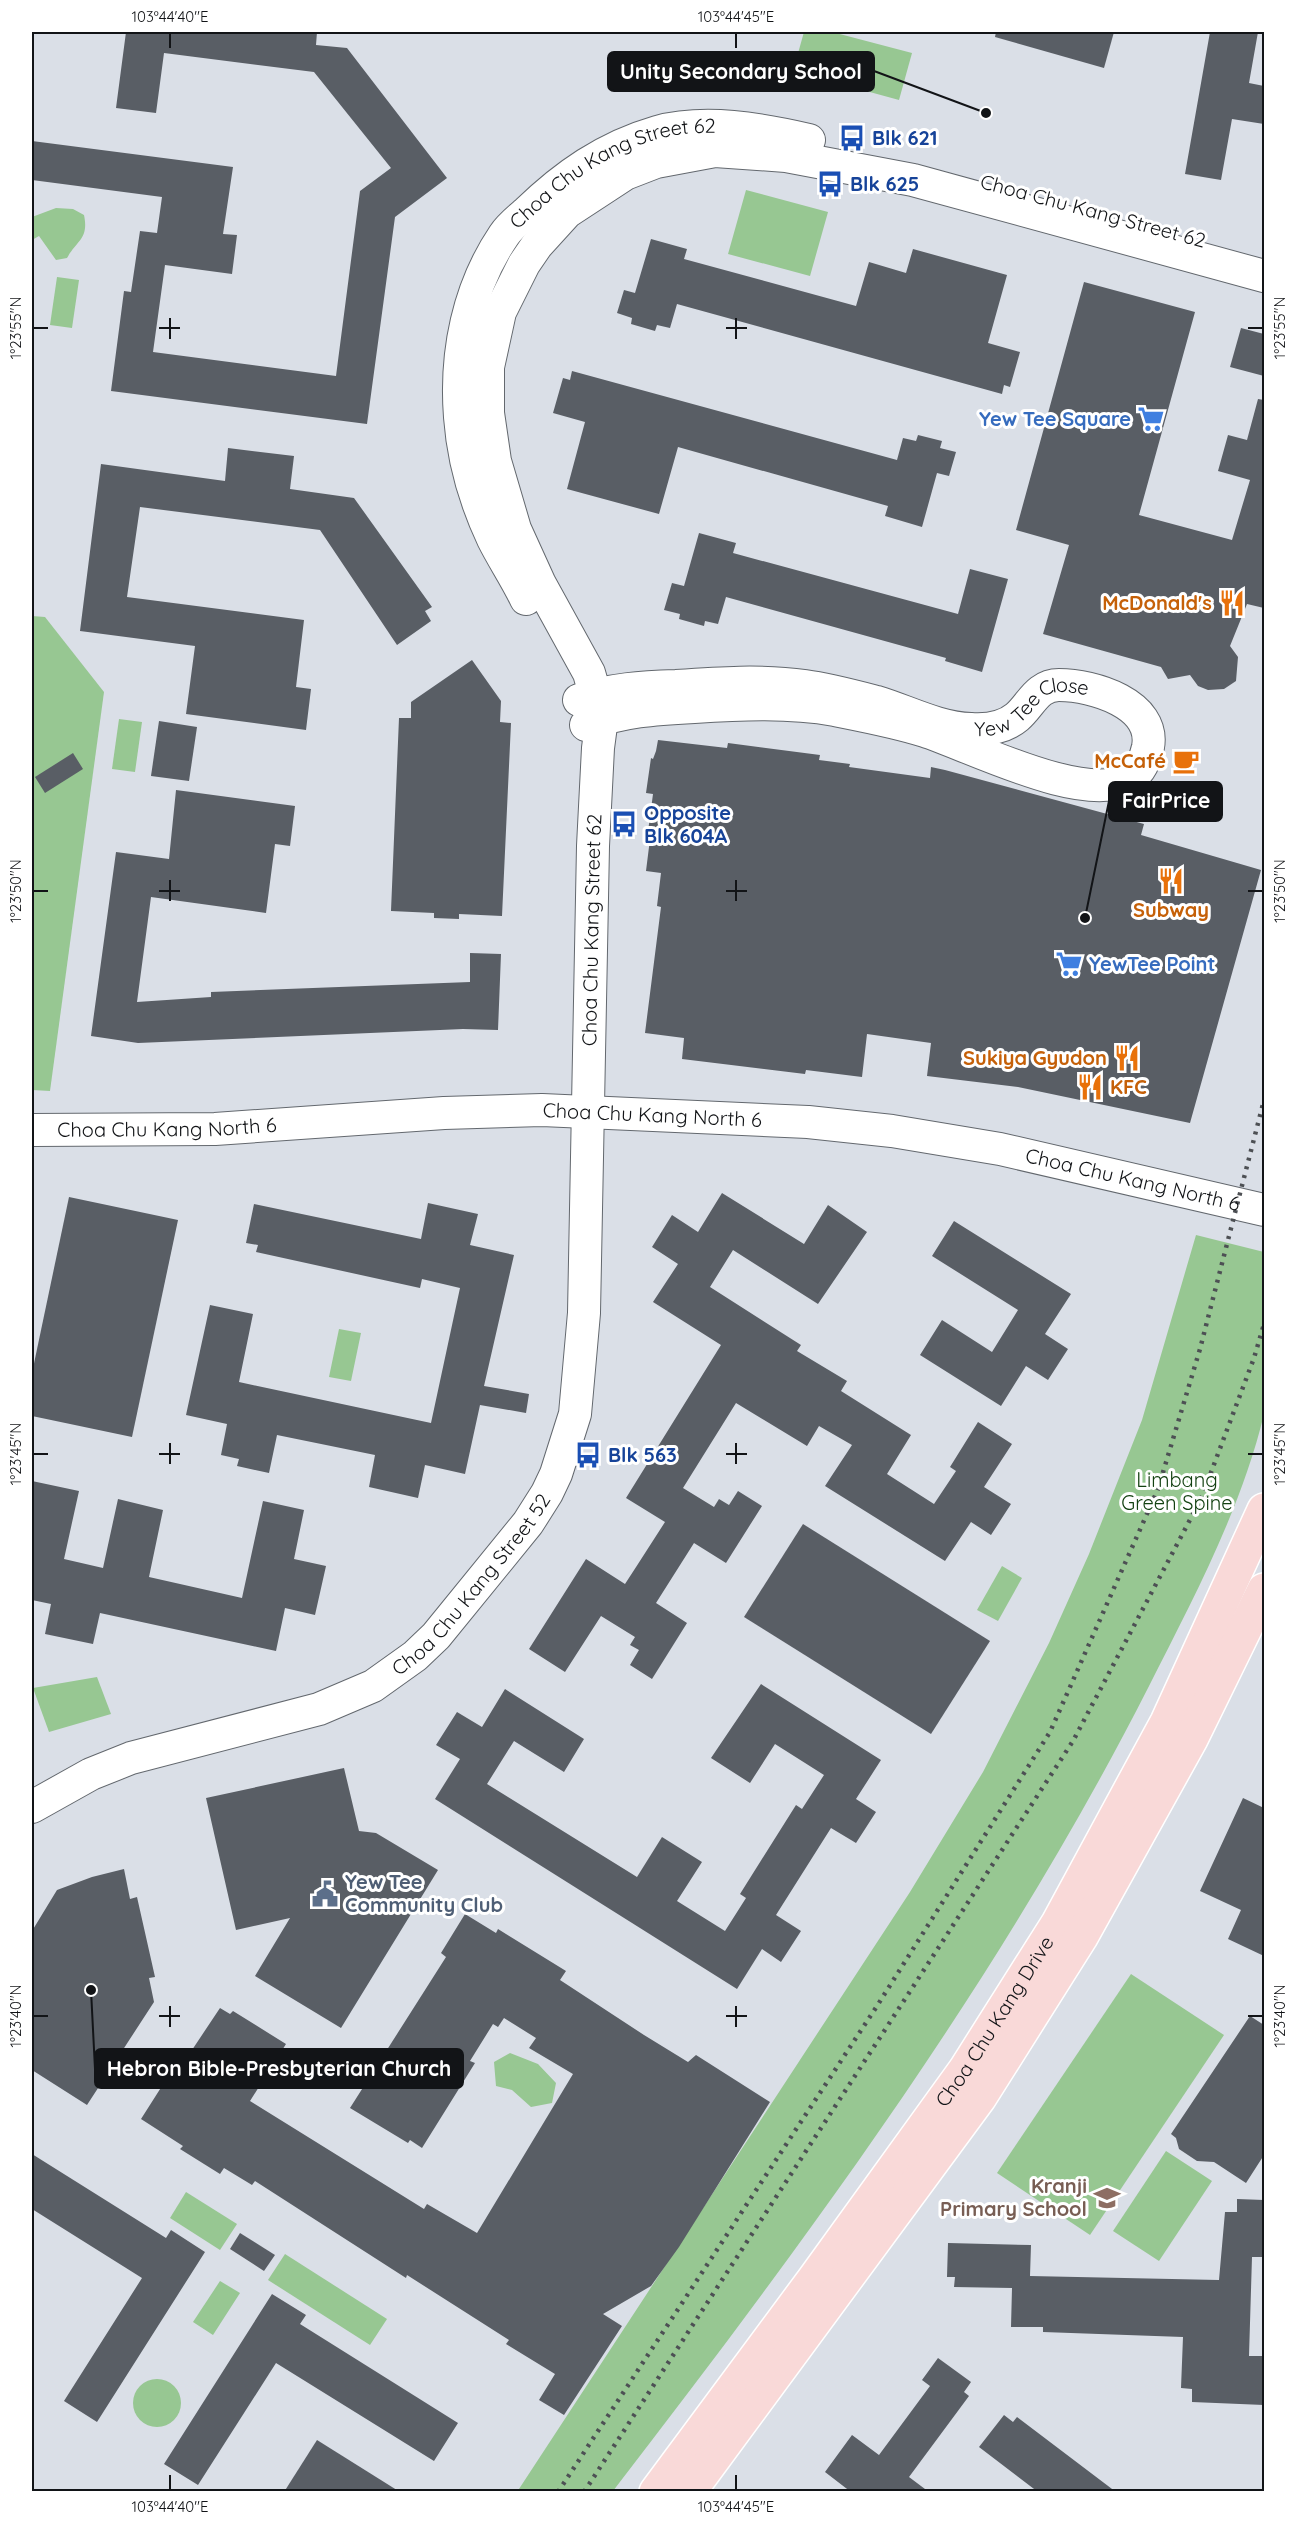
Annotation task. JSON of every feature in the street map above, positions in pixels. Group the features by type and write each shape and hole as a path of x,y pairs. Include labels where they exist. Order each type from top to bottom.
{"main road":[{"name":"Choa Chu Kang Drive","path":"656,2492 814,2279 958,2079 1058,1923 1167,1722 1264,1510"},
{"name":"Choa Chu Kang Drive","path":"689,2492 980,2097 1081,1938 1197,1729 1264,1590"}],"street":[{"name":"Choa Chu Kang Street 62","path":"592,717 493,540 478,503 468,468 460,417 460,367 466,317 484,271 505,233 565,177 606,151 658,132 712,125 790,136 1076,203 1264,257"},
{"name":"Choa Chu Kang Street 62","path":"589,1112 592,717 589,673 540,584 515,529 495,461 488,413 488,367 500,312 524,264 567,212 625,174 656,162 715,151 786,156 913,180 1264,276"},
{"name":"Yew Tee Close","path":"713,683 766,683 807,686 877,702 941,724 969,729 998,728 1018,717 1036,694 1055,684 1077,686 1132,706 1144,720 1149,741 1142,766 1130,778 1110,786 1084,786 982,755 925,731 836,711 793,705 734,704 662,707 592,717 635,688 713,683"},
{"name":"Choa Chu Kang North 6","path":"32,1130 215,1129 444,1113 542,1110 765,1120 892,1131 1038,1157 1264,1210"},
{"name":"Choa Chu Kang Street 52","path":"32,1807 83,1778 131,1758 319,1709 373,1686 415,1656 436,1636 528,1522 556,1474 575,1414 584,1314 589,1112"}],"green space":[{"path":"804,32 832,32 912,53 899,100 793,71"},
{"path":"746,190 828,212 810,276 728,254"},
{"path":"56,208 73,209 84,215 85,229 81,239 67,258 56,260 39,236 32,240 32,217"},
{"path":"57,277 79,280 72,328 50,325"},
{"path":"32,616 45,617 104,692 50,1091 32,1090"},
{"path":"119,719 142,722 135,772 112,769"},
{"name":"Limbang Green Spine","path":"1196,1235 1264,1252 1264,1414 1242,1485 1214,1554 1148,1688 1091,1795 966,2002 899,2102 759,2298 613,2491 517,2492 910,1892 983,1772 1049,1643 1089,1554 1142,1420"},
{"path":"339,1329 361,1333 351,1381 329,1377"},
{"path":"1002,1566 1022,1578 998,1621 977,1610"},
{"path":"97,1677 111,1714 49,1732 33,1688"},
{"path":"1131,1974 1224,2035 1090,2235 997,2173"},
{"path":"510,2053 538,2064 556,2083 552,2103 531,2107 512,2090 496,2086 494,2062"},
{"path":"1166,2151 1212,2181 1159,2261 1113,2231"},
{"path":"186,2192 237,2224 220,2250 170,2218"},
{"path":"285,2254 387,2319 370,2345 268,2280"},
{"path":"220,2281 240,2293 213,2335 193,2322"},
{"path":"152,2379 162,2379 174,2386 181,2398 181,2408 174,2420 162,2427 152,2427 137,2416 133,2408 133,2398 144,2383"}],"building":[{"path":"126,32 317,32 316,45 347,48 447,178 395,217 367,424 111,391 124,291 131,292 140,231 157,233 162,197 32,180 32,141 233,167 223,234 237,235 232,274 165,265 153,352 336,376 360,191 391,168 314,72 164,53 156,113 116,108"},
{"path":"996,32 1114,32 1104,68 995,37"},
{"path":"1210,32 1258,32 1249,83 1264,86 1264,124 1232,119 1221,180 1185,174"},
{"path":"651,239 687,249 684,259 856,306 869,262 906,273 913,249 1007,275 988,343 1020,352 1010,387 1004,385 1002,394 677,304 670,328 657,325 655,331 631,324 632,318 617,313 624,290 635,293"},
{"name":"Yew Tee Square","path":"1084,282 1195,312 1139,515 1232,540 1250,480 1218,471 1228,435 1247,440 1258,399 1264,400 1264,608 1247,604 1230,646 1238,657 1236,681 1224,689 1208,690 1198,686 1190,675 1168,679 1161,667 1043,634 1069,545 1016,530"},
{"path":"1241,328 1264,334 1264,376 1230,367"},
{"path":"572,371 897,460 903,438 916,441 918,435 942,441 940,448 956,452 949,476 937,473 922,527 885,516 888,506 678,447 659,514 567,489 585,422 553,413 563,378 570,380"},
{"path":"228,448 294,456 290,489 354,498 432,607 425,611 431,621 397,645 320,530 140,507 127,597 304,620 296,687 311,689 306,730 186,714 195,646 80,631 101,464 225,481"},
{"path":"699,533 736,543 733,553 958,614 970,569 1008,579 982,672 945,661 946,658 726,597 718,624 705,621 704,626 679,619 680,614 664,610 672,583 684,586"},
{"path":"472,660 501,701 500,722 511,723 502,916 459,914 459,919 434,918 434,913 391,911 399,718 411,718 411,702"},
{"path":"159,721 197,727 189,781 151,776"},
{"path":"658,740 727,748 728,743 820,755 819,760 850,764 849,767 930,778 931,767 945,770 1144,824 1141,835 1261,870 1190,1123 1018,1087 927,1076 931,1043 867,1034 862,1077 806,1070 805,1074 682,1059 684,1038 645,1033 661,907 657,906 661,873 646,871 650,839 647,839 653,794 646,793 651,758 653,759"},
{"path":"73,753 83,769 45,793 35,777"},
{"path":"176,790 295,806 290,846 275,844 266,913 151,897 137,1002 211,997 211,992 470,982 470,953 501,954 498,1030 463,1029 138,1043 91,1036 116,852 169,859"},
{"path":"722,1193 804,1244 828,1205 867,1232 818,1304 733,1250 710,1287 801,1345 797,1351 847,1381 841,1391 911,1435 887,1474 934,1504 956,1471 950,1467 978,1422 1012,1444 984,1487 1011,1504 991,1535 971,1522 945,1561 825,1486 852,1445 819,1426 807,1446 736,1403 683,1488 714,1507 719,1499 729,1505 738,1491 762,1506 726,1563 694,1543 656,1603 687,1623 652,1679 630,1665 639,1650 630,1645 635,1637 601,1616 565,1672 529,1649 586,1559 625,1584 665,1522 626,1498 721,1345 653,1302 678,1264 652,1247 672,1215 698,1232"},
{"path":"69,1197 178,1220 132,1437 32,1416 32,1373"},
{"path":"428,1203 478,1214 470,1245 514,1255 484,1386 529,1394 526,1413 480,1405 465,1474 425,1465 418,1498 369,1487 375,1455 277,1435 269,1473 237,1466 239,1459 221,1455 227,1424 186,1415 210,1305 253,1314 239,1382 431,1423 460,1288 422,1279 420,1288 256,1252 258,1245 246,1243 254,1204 421,1239"},
{"path":"954,1221 1071,1294 1045,1334 1068,1349 1048,1380 1026,1366 1001,1406 920,1355 942,1320 992,1352 1018,1310 932,1256"},
{"path":"32,1481 79,1491 64,1559 103,1568 118,1499 163,1510 149,1577 242,1598 263,1501 304,1510 294,1559 326,1566 315,1615 285,1608 276,1651 100,1613 93,1644 45,1634 51,1604 32,1600"},
{"path":"803,1524 990,1641 931,1734 744,1617"},
{"path":"761,1684 881,1760 856,1799 876,1812 856,1843 831,1828 776,1915 801,1931 781,1962 762,1949 737,1989 435,1799 460,1759 436,1745 457,1712 482,1727 505,1689 584,1739 564,1772 514,1741 487,1784 637,1877 662,1837 702,1862 677,1901 725,1931 746,1898 740,1894 796,1805 802,1809 824,1775 775,1744 750,1783 711,1758"},
{"name":"Yew Tee Community Club","path":"344,1768 359,1831 376,1833 438,1870 341,2028 255,1976 290,1918 236,1930 206,1798"},
{"path":"1243,1798 1264,1808 1264,1956 1228,1939 1241,1910 1200,1891"},
{"path":"124,1869 130,1899 137,1897 155,1977 149,1978 154,2002 87,2105 32,2070 32,1931 57,1890 92,1877"},
{"path":"465,1914 496,1933 498,1929 566,1971 560,1980 644,2035 688,2062 696,2055 770,2102 679,2247 651,2286 603,2314 622,2326 564,2415 539,2400 555,2374 506,2344 509,2340 407,2275 406,2278 255,2181 252,2185 224,2168 220,2174 180,2149 183,2146 141,2119 183,2053 188,2056 220,2008 230,2014 233,2011 286,2044 250,2101 424,2209 427,2204 477,2233 573,2074 529,2048 536,2038 504,2018 498,2027 493,2024 470,2061 475,2063 422,2148 410,2140 408,2143 350,2108 446,1957 441,1953"},
{"path":"1250,2016 1264,2025 1264,2155 1246,2183 1214,2162 1197,2161 1179,2149 1176,2138 1171,2134"},
{"path":"32,2154 166,2238 171,2230 205,2252 97,2422 64,2401 142,2278 32,2209"},
{"path":"1237,2199 1264,2200 1264,2257 1252,2257 1249,2356 1264,2356 1264,2405 1192,2402 1192,2389 1181,2388 1183,2337 1043,2332 1043,2327 1011,2327 1012,2288 954,2287 955,2277 947,2277 948,2243 1031,2245 1030,2276 1219,2280 1225,2212 1237,2212"},
{"path":"240,2233 275,2255 264,2271 230,2249"},
{"path":"272,2294 306,2315 300,2324 458,2423 434,2461 276,2363 198,2485 164,2464"},
{"path":"938,2358 971,2382 964,2392 969,2396 909,2477 929,2492 851,2492 825,2472 852,2435 879,2455 930,2386 922,2380"},
{"path":"1004,2415 1013,2422 1017,2417 1116,2492 1038,2492 979,2447"},
{"path":"317,2440 400,2492 284,2492"}],"railway":[{"path":"558,2492 877,2006 1050,1732 1158,1489 1200,1349 1264,1100"},
{"path":"584,2492 1073,1741 1201,1499 1254,1358 1264,1324"}],"place":[{"name":"Unity Secondary School","path":"986,113"},
{"name":"Blk 621","path":"852,138"},
{"name":"Blk 625","path":"830,184"},
{"name":"Yew Tee Square","path":"1151,419"},
{"name":"McDonald's","path":"1232,603"},
{"name":"McCafé","path":"1186,761"},
{"name":"Opposite Blk 604A","path":"624,824"},
{"name":"Subway","path":"1171,881"},
{"name":"FairPrice","path":"1085,918"},
{"name":"YewTee Point","path":"1069,964"},
{"name":"Sukiya Gyudon","path":"1127,1058"},
{"name":"KFC","path":"1090,1087"},
{"name":"Blk 563","path":"588,1455"},
{"name":"Yew Tee Community Club","path":"325,1894"},
{"name":"Hebron Bible-Presbyterian Church","path":"91,1990"},
{"name":"Kranji Primary School","path":"1107,2198"}]}
